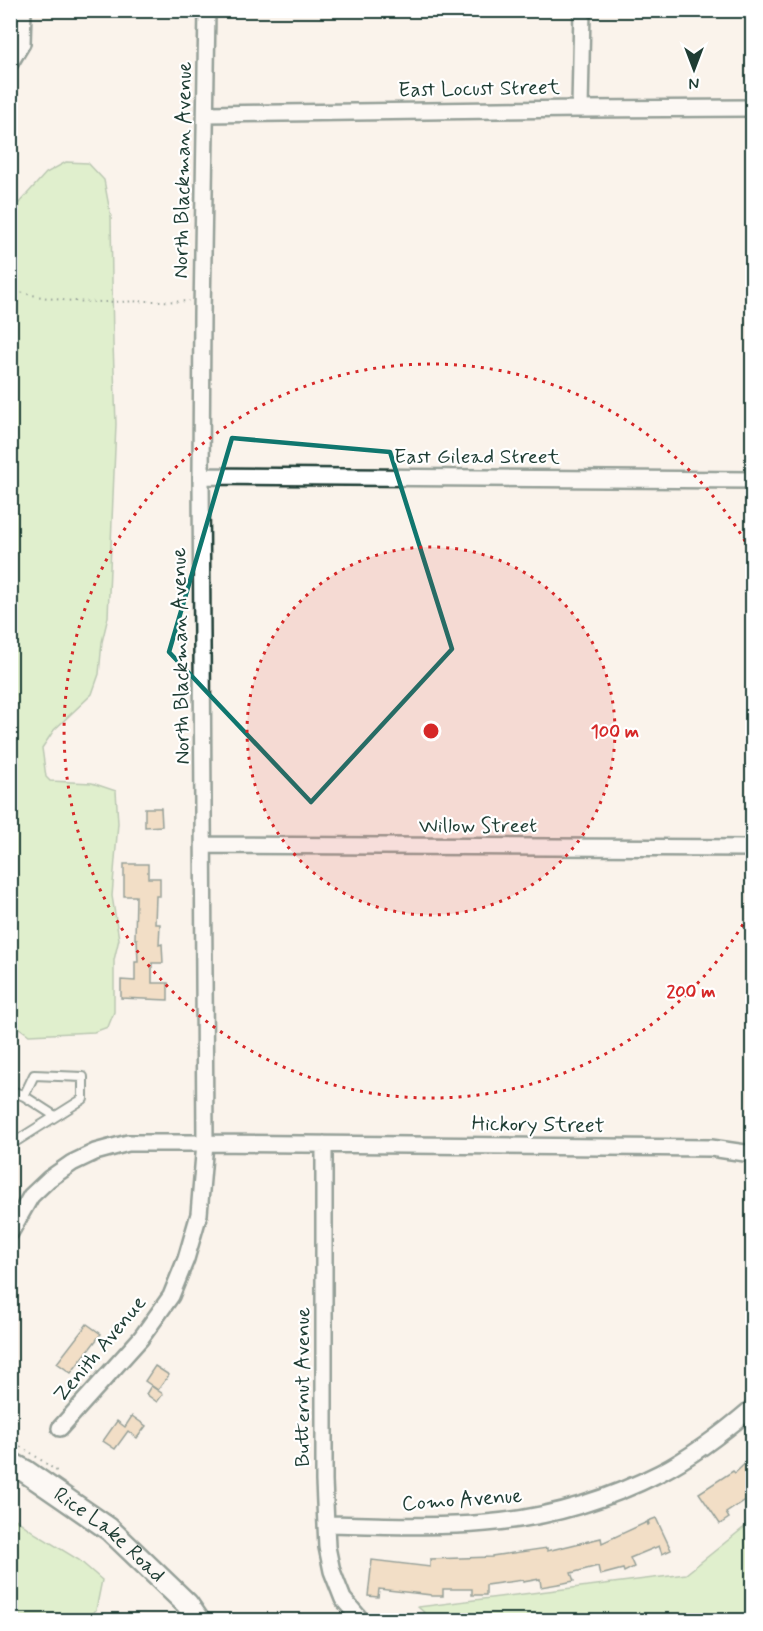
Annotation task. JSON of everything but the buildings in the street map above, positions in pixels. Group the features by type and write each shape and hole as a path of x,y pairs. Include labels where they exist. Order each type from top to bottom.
{"main road":[{"name":"Rice Lake Road","path":"10,1462 109,1529 186,1604 198,1620"}],"street":[{"path":"10,63 22,43 23,10"},
{"name":"North Blackman Avenue","path":"171,1296 186,1259 199,1214 205,1143 201,477 207,10"},
{"path":"580,109 582,10"},
{"name":"East Locust Street","path":"206,114 753,108"},
{"name":"East Gilead Street","path":"201,477 753,480"},
{"name":"Willow Street","path":"204,845 753,848"},
{"path":"10,1233 31,1196 49,1179 72,1163 95,1152 128,1143 205,1143"},
{"name":"Hickory Street","path":"205,1143 711,1148 753,1154"},
{"name":"Butternut Avenue","path":"324,1144 324,1470 327,1547 332,1571 344,1599 361,1620"},
{"name":"Zenith Avenue","path":"60,1428 141,1338 171,1296"},
{"name":"Como Avenue","path":"326,1524 424,1526 483,1524 571,1508 661,1473 697,1451 753,1408"}],"lane":[{"path":"10,1145 83,1099 83,1077 34,1075 24,1096"},
{"path":"10,1090 24,1096 55,1116"}],"path":[{"path":"10,289 62,301 90,303 202,301"}],"highlighted area":[{"path":"232,438 390,452 452,649 311,802 169,652"}],"green space":[{"path":"66,162 88,163 104,180 111,217 116,424 108,617 102,642 99,674 92,694 54,730 42,748 46,777 50,781 92,783 116,791 118,823 112,896 119,939 114,960 114,1012 108,1027 94,1032 29,1035 14,1024 14,1003 18,981 10,940 12,698 10,695 10,205 18,204 46,173"},
{"path":"10,1515 79,1560 102,1580 96,1610 82,1620 11,1620"},
{"path":"752,1521 752,1620 433,1620 418,1607 686,1574"}]}
